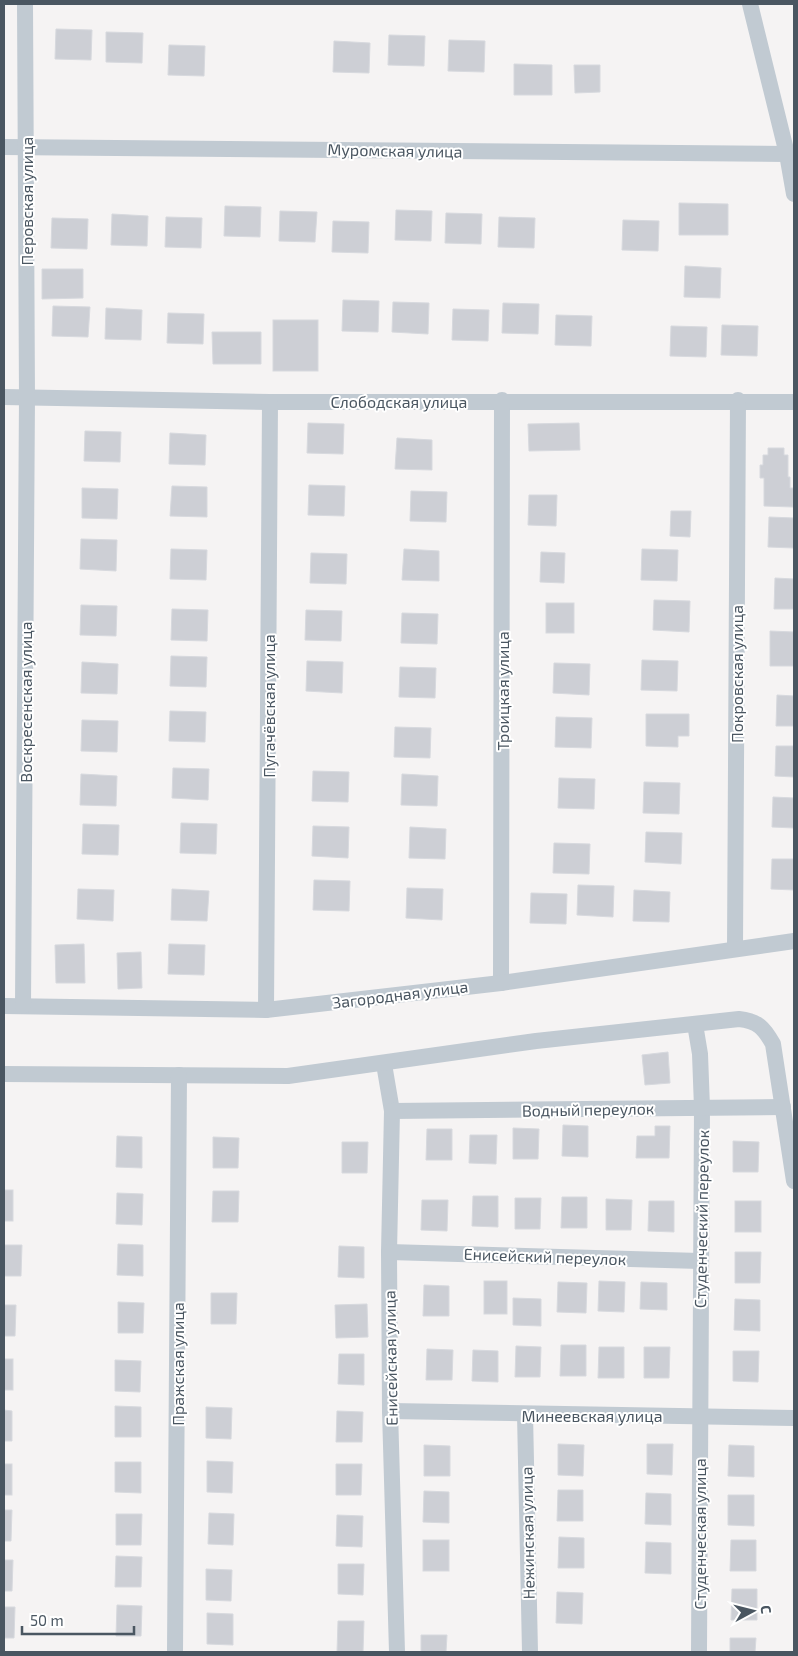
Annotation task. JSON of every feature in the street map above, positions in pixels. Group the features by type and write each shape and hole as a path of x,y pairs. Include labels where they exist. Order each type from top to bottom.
{"street":[{"name":"Перовская улица","path":"25,4 27,398"},
{"path":"750,4 787,154 794,194"},
{"name":"Муромская улица","path":"4,147 787,154"},
{"name":"Слободская улица","path":"4,397 270,402 502,400 738,400 794,402"},
{"name":"Воскресенская улица","path":"23,1006 27,398"},
{"name":"Троицкая улица","path":"501,983 502,400"},
{"name":"Покровская улица","path":"735,948 738,400"},
{"name":"Пугачёвская улица","path":"266,1010 270,402"},
{"name":"Загородная улица","path":"4,1006 266,1010 501,983 794,941"},
{"path":"4,1074 288,1076 384,1064 536,1041 740,1019 752,1020 764,1028 773,1044 794,1181"},
{"name":"Студенческий переулок","path":"695,1024 700,1054 702,1108 700,1415"},
{"name":"Енисейская улица","path":"384,1064 392,1111 389,1252 390,1411 397,1652"},
{"name":"Пражская улица","path":"175,1652 179,1075"},
{"name":"Водный переулок","path":"392,1111 783,1107"},
{"name":"Енисейский переулок","path":"389,1252 700,1261"},
{"name":"Минеевская улица","path":"390,1411 794,1418"},
{"name":"Нежинская улица","path":"525,1414 530,1652"},
{"name":"Студенческая улица","path":"699,1652 700,1415"}],"building":[{"path":"56,29 92,30 91,60 55,59"},
{"path":"106,32 143,33 142,63 106,62"},
{"path":"389,35 425,36 424,66 388,65"},
{"path":"449,40 485,41 484,72 448,71"},
{"path":"334,41 370,43 369,73 333,72"},
{"path":"169,45 205,46 204,76 168,75"},
{"path":"514,64 552,65 552,95 514,95"},
{"path":"574,65 600,65 600,92 575,93"},
{"path":"679,203 728,204 728,235 679,235"},
{"path":"225,206 261,207 260,237 224,236"},
{"path":"396,210 432,211 431,241 395,240"},
{"path":"280,211 317,212 315,242 279,241"},
{"path":"446,213 482,214 481,244 445,243"},
{"path":"112,214 148,216 147,246 111,245"},
{"path":"166,217 202,218 201,248 165,247"},
{"path":"499,217 535,218 534,248 498,247"},
{"path":"52,218 88,219 87,249 51,248"},
{"path":"623,220 659,221 658,251 622,250"},
{"path":"333,221 369,222 368,253 332,252"},
{"path":"685,266 721,268 720,298 684,297"},
{"path":"42,269 83,269 83,298 42,299"},
{"path":"343,300 379,301 378,332 342,331"},
{"path":"393,302 429,303 428,334 392,332"},
{"path":"503,303 539,304 538,334 502,333"},
{"path":"53,306 90,307 88,337 52,336"},
{"path":"106,308 142,310 141,340 105,339"},
{"path":"453,309 489,310 488,341 452,340"},
{"path":"168,313 204,314 203,344 167,343"},
{"path":"556,315 592,316 591,346 555,345"},
{"path":"273,320 318,320 318,371 273,371"},
{"path":"722,325 758,326 757,356 721,355"},
{"path":"671,326 707,327 706,357 670,356"},
{"path":"212,332 261,332 261,364 213,364"},
{"path":"308,423 344,424 343,454 307,453"},
{"path":"579,423 580,450 529,451 528,424"},
{"path":"85,431 121,432 120,462 84,461"},
{"path":"170,433 206,435 205,465 169,464"},
{"path":"397,438 432,440 432,470 395,469"},
{"path":"768,448 784,448 784,455 788,455 790,488 794,488 793,507 764,506 764,478 760,478 760,465 763,465 763,455 768,455"},
{"path":"309,485 345,486 344,516 308,515"},
{"path":"172,486 207,487 207,517 170,516"},
{"path":"82,488 118,489 117,519 82,518"},
{"path":"411,491 447,492 446,522 410,521"},
{"path":"529,495 557,495 556,526 528,525"},
{"path":"671,511 691,511 690,537 670,536"},
{"path":"769,517 794,518 794,548 768,547"},
{"path":"81,539 117,540 116,571 80,569"},
{"path":"171,549 207,550 206,580 170,579"},
{"path":"404,549 439,551 439,581 402,580"},
{"path":"642,549 678,550 677,581 641,580"},
{"path":"541,552 565,553 564,583 540,582"},
{"path":"311,553 347,554 346,584 310,583"},
{"path":"775,578 794,579 794,609 774,609"},
{"path":"654,600 690,601 689,632 653,630"},
{"path":"546,603 574,603 574,633 546,633"},
{"path":"81,605 117,606 116,636 80,635"},
{"path":"172,609 208,610 207,641 171,640"},
{"path":"306,610 342,611 341,641 305,640"},
{"path":"402,613 438,614 437,644 401,643"},
{"path":"770,631 794,632 794,666 770,666"},
{"path":"171,656 207,657 206,687 170,686"},
{"path":"642,660 678,661 677,691 641,690"},
{"path":"307,661 343,662 342,693 306,691"},
{"path":"82,662 118,664 117,694 81,693"},
{"path":"554,663 590,664 589,695 553,693"},
{"path":"400,667 436,668 435,698 399,697"},
{"path":"777,695 794,696 794,726 776,726"},
{"path":"170,711 206,712 205,742 169,741"},
{"path":"646,714 689,714 689,736 678,736 678,747 646,746"},
{"path":"556,717 592,718 591,748 555,747"},
{"path":"82,720 118,721 117,752 81,751"},
{"path":"395,727 431,728 430,758 394,757"},
{"path":"776,746 794,746 794,777 775,776"},
{"path":"173,768 209,769 208,800 172,798"},
{"path":"313,771 349,772 348,802 312,801"},
{"path":"81,774 117,776 116,806 80,805"},
{"path":"402,774 438,776 437,806 401,805"},
{"path":"559,778 595,779 594,809 558,808"},
{"path":"644,782 680,783 679,814 643,813"},
{"path":"773,797 794,798 794,828 772,827"},
{"path":"181,823 217,824 216,854 180,853"},
{"path":"83,824 119,825 118,855 82,854"},
{"path":"313,826 349,827 348,858 312,856"},
{"path":"410,827 446,829 445,859 409,858"},
{"path":"646,832 682,833 681,864 645,862"},
{"path":"554,843 590,844 589,874 553,873"},
{"path":"772,859 794,859 794,890 771,889"},
{"path":"314,880 350,881 349,911 313,910"},
{"path":"578,885 614,886 613,917 577,915"},
{"path":"407,888 443,889 442,920 406,918"},
{"path":"78,889 114,890 113,921 77,919"},
{"path":"172,889 209,891 207,921 171,920"},
{"path":"634,890 670,892 669,922 633,921"},
{"path":"531,893 567,894 566,924 530,923"},
{"path":"84,944 85,983 56,983 55,945"},
{"path":"169,944 205,945 204,975 168,974"},
{"path":"141,952 142,988 118,989 117,953"},
{"path":"668,1052 670,1083 645,1085 642,1055"},
{"path":"563,1125 588,1126 588,1157 562,1156"},
{"path":"655,1126 670,1126 669,1158 636,1158 637,1136 655,1136"},
{"path":"513,1128 539,1129 538,1159 513,1159"},
{"path":"427,1129 452,1129 452,1160 426,1160"},
{"path":"470,1135 497,1135 496,1164 469,1163"},
{"path":"117,1136 142,1137 142,1168 116,1167"},
{"path":"213,1137 239,1138 238,1168 213,1168"},
{"path":"733,1141 759,1142 758,1172 733,1172"},
{"path":"342,1142 368,1142 367,1173 342,1173"},
{"path":"4,1190 13,1190 13,1221 4,1221"},
{"path":"213,1191 239,1191 238,1222 212,1222"},
{"path":"117,1193 143,1194 142,1225 116,1224"},
{"path":"473,1196 498,1196 498,1227 472,1226"},
{"path":"562,1197 587,1197 587,1228 561,1228"},
{"path":"515,1198 541,1198 540,1229 515,1229"},
{"path":"606,1199 632,1200 631,1230 606,1230"},
{"path":"422,1200 448,1200 447,1231 421,1230"},
{"path":"649,1201 674,1201 674,1232 648,1231"},
{"path":"735,1201 761,1201 761,1232 735,1232"},
{"path":"118,1244 143,1245 143,1276 117,1275"},
{"path":"4,1245 22,1245 21,1276 4,1276"},
{"path":"339,1246 364,1247 364,1278 338,1277"},
{"path":"735,1252 761,1252 760,1283 735,1283"},
{"path":"484,1281 507,1281 507,1314 484,1314"},
{"path":"599,1281 625,1282 624,1312 598,1311"},
{"path":"558,1282 587,1283 586,1313 557,1312"},
{"path":"641,1282 667,1283 667,1310 640,1309"},
{"path":"424,1285 449,1286 449,1316 423,1316"},
{"path":"211,1293 237,1293 236,1324 211,1324"},
{"path":"513,1298 541,1299 541,1326 513,1325"},
{"path":"735,1299 760,1300 760,1331 734,1330"},
{"path":"118,1302 144,1303 143,1333 118,1333"},
{"path":"367,1304 368,1337 336,1338 335,1305"},
{"path":"4,1305 16,1305 15,1336 4,1336"},
{"path":"561,1345 586,1345 586,1376 560,1376"},
{"path":"516,1346 541,1347 540,1377 515,1377"},
{"path":"599,1347 624,1347 624,1378 598,1378"},
{"path":"644,1347 670,1347 669,1378 644,1378"},
{"path":"427,1349 453,1350 452,1380 426,1380"},
{"path":"473,1350 498,1351 498,1382 472,1381"},
{"path":"733,1351 759,1351 758,1382 733,1381"},
{"path":"339,1354 364,1354 364,1385 338,1384"},
{"path":"4,1359 13,1359 13,1390 4,1390"},
{"path":"115,1360 141,1361 140,1392 115,1391"},
{"path":"115,1406 141,1407 141,1437 115,1437"},
{"path":"206,1407 232,1408 231,1439 206,1438"},
{"path":"4,1410 12,1411 12,1441 4,1441"},
{"path":"337,1411 363,1412 362,1442 336,1442"},
{"path":"558,1444 584,1445 583,1476 558,1475"},
{"path":"647,1444 673,1444 672,1475 647,1474"},
{"path":"424,1445 450,1446 450,1476 424,1476"},
{"path":"729,1445 754,1446 754,1477 728,1476"},
{"path":"207,1461 233,1462 232,1493 207,1492"},
{"path":"115,1462 141,1462 141,1493 115,1492"},
{"path":"4,1464 12,1464 12,1495 4,1495"},
{"path":"336,1464 362,1464 361,1495 336,1495"},
{"path":"558,1490 583,1490 583,1521 557,1521"},
{"path":"424,1491 449,1492 449,1523 423,1522"},
{"path":"646,1493 671,1494 671,1525 645,1524"},
{"path":"728,1495 754,1495 754,1526 728,1525"},
{"path":"4,1510 12,1510 11,1541 4,1541"},
{"path":"209,1513 234,1514 233,1545 208,1544"},
{"path":"116,1514 142,1514 141,1545 116,1545"},
{"path":"337,1515 363,1516 362,1547 336,1546"},
{"path":"559,1537 584,1538 584,1568 558,1568"},
{"path":"423,1540 449,1540 449,1571 423,1571"},
{"path":"731,1540 756,1540 756,1571 730,1571"},
{"path":"646,1542 671,1543 671,1574 645,1573"},
{"path":"116,1556 142,1557 141,1587 115,1587"},
{"path":"4,1560 13,1560 12,1591 4,1591"},
{"path":"338,1564 364,1564 363,1595 338,1594"},
{"path":"206,1569 232,1570 231,1601 206,1600"},
{"path":"732,1589 757,1589 757,1620 731,1620"},
{"path":"557,1592 583,1593 582,1624 556,1623"},
{"path":"117,1605 142,1606 141,1636 116,1636"},
{"path":"4,1607 15,1607 14,1638 4,1638"},
{"path":"207,1613 233,1614 233,1645 207,1644"},
{"path":"338,1621 364,1621 363,1652 337,1652"},
{"path":"421,1635 447,1635 446,1652 421,1652"},
{"path":"730,1638 756,1638 755,1652 730,1652"}]}
